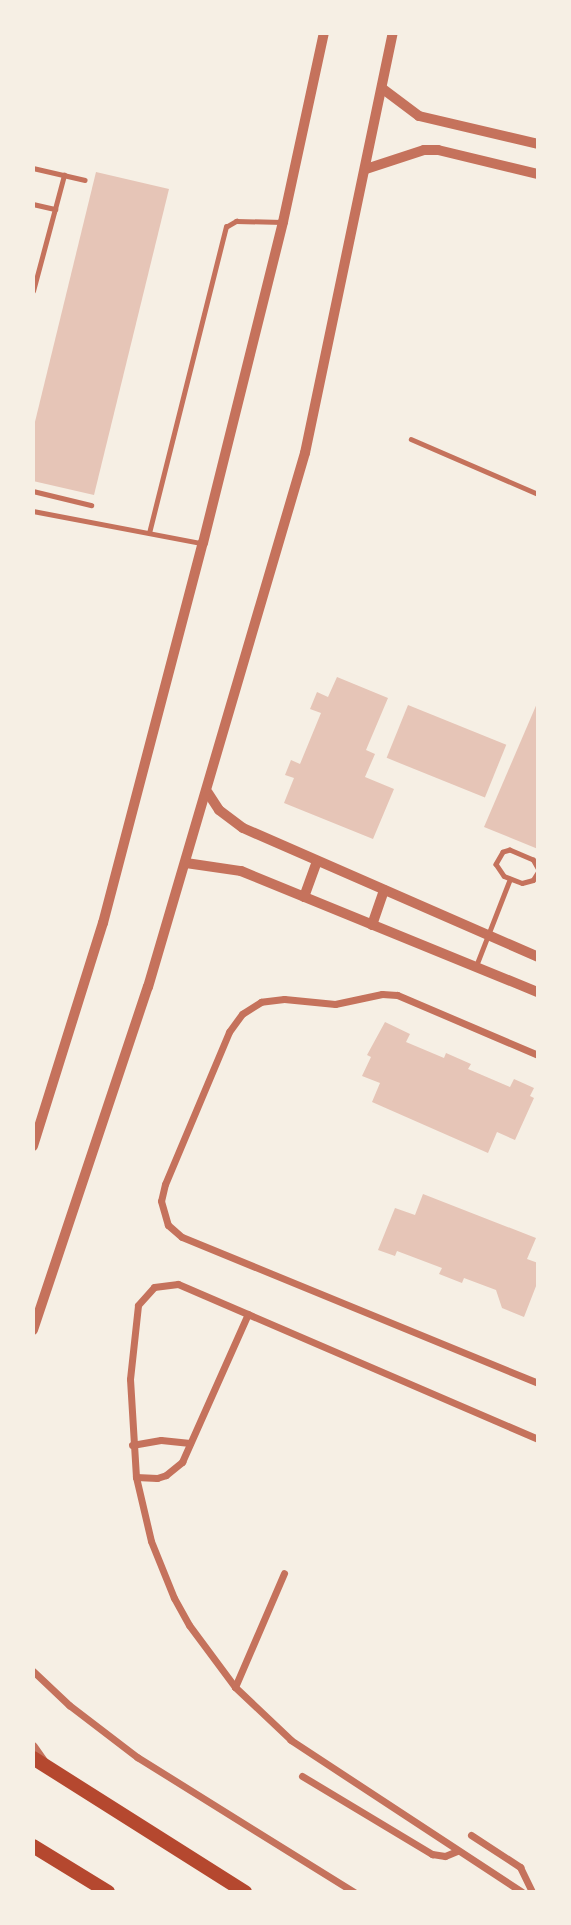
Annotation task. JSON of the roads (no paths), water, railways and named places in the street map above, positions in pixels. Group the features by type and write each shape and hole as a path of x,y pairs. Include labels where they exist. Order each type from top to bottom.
{"main road":[{"path":"39,1762 245,1892"},
{"path":"33,1846 108,1892"}],"street":[{"path":"33,1146 103,923 204,543 283,222 324,33"},
{"path":"33,1330 148,987 208,793 305,453 394,33"},
{"path":"383,89 419,116 538,144"},
{"path":"366,169 411,152 431,150 538,174"},
{"path":"208,793 219,810 243,828 538,957"},
{"path":"304,897 317,862"},
{"path":"186,863 242,871 538,992"},
{"path":"372,925 384,890"},
{"path":"538,1055 397,995 382,994 335,1004 284,999 261,1002 242,1014 229,1032 165,1184 161,1201 168,1225 182,1237 538,1383"},
{"path":"522,1892 291,1740 235,1687 206,1651 174,1598 151,1541 136,1477 130,1379 136,1314 141,1298 154,1287 170,1283 538,1438"},
{"path":"136,1477 157,1478 175,1469 190,1443 248,1314"},
{"path":"132,1445 161,1440 190,1443"},
{"path":"235,1687 284,1573"},
{"path":"33,1671 69,1705 137,1757 354,1892"},
{"path":"33,1747 39,1762"},
{"path":"302,1776 432,1854 445,1856 457,1851"},
{"path":"471,1835 520,1867 532,1892"}],"lane":[{"path":"33,168 85,180"},
{"path":"33,291 36,268 64,175"},
{"path":"33,204 55,209"},
{"path":"149,533 226,227 236,221 283,222"},
{"path":"411,439 538,494"},
{"path":"33,491 91,505"},
{"path":"33,511 204,543"},
{"path":"503,852 517,852 533,860 538,870 528,883 510,879 498,871 496,864 503,852"},
{"path":"475,967 510,879"}]}
